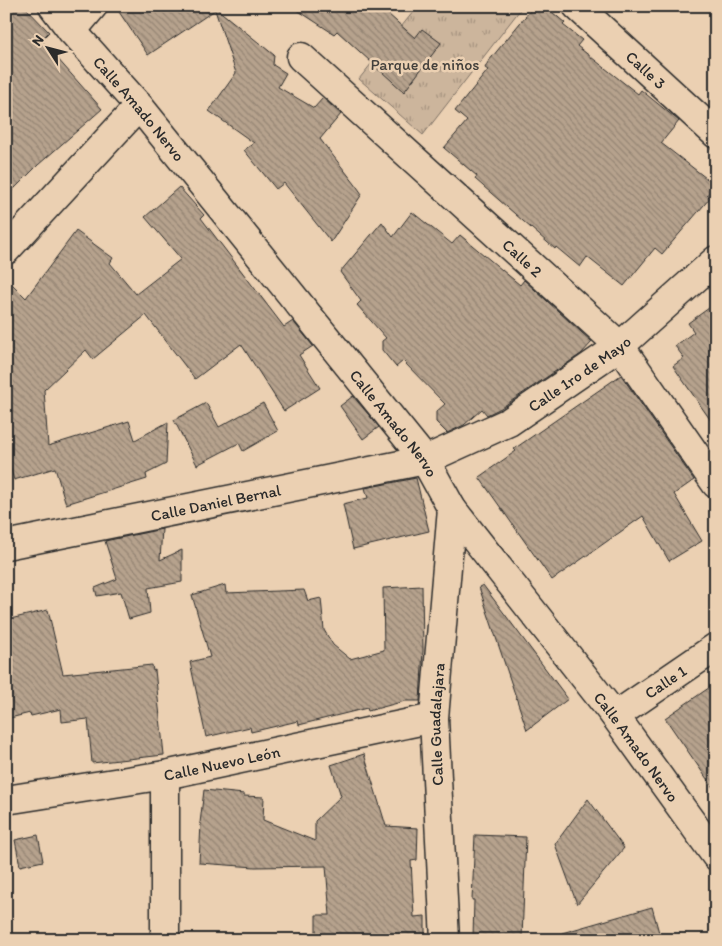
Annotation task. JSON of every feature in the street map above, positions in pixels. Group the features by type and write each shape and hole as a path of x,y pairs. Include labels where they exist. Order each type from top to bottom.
{"street":[{"name":"Calle Amado Nervo","path":"53,6 72,31 139,106 425,460 452,509 615,716 716,856"},
{"path":"72,31 93,6"},
{"name":"Calle 3","path":"577,6 716,134"},
{"name":"Calle 2","path":"301,57 620,346 716,484"},
{"path":"6,250 139,106"},
{"name":"Calle 1ro de Mayo","path":"425,460 509,422 620,346 716,260"},
{"name":"Calle Daniel Bernal","path":"6,545 425,460"},
{"name":"Calle Guadalajara","path":"445,940 434,718 452,509"},
{"name":"Calle 1","path":"615,716 716,647"},
{"name":"Calle Nuevo León","path":"6,800 165,776 434,718"},
{"path":"165,776 165,940"}],"green space":[{"name":"Parque de niños","path":"418,6 523,6 423,135 359,79"}],"building":[{"path":"6,6 24,6 49,32 41,40 102,109 38,165 6,197"},
{"path":"115,6 221,6 217,9 274,55 273,65 286,73 278,87 314,108 323,98 341,114 320,139 362,194 331,242 284,183 276,189 244,150 254,143 209,111 236,73 215,10 148,55"},
{"path":"291,6 379,6 415,38 422,29 441,43 404,92 337,31 334,34"},
{"path":"534,6 545,6 565,23 563,25 582,40 577,46 638,94 641,90 679,121 661,143 715,185 707,195 710,198 662,254 655,248 624,286 587,257 580,267 556,247 555,249 475,179 477,176 444,148 467,121 455,111 488,70 485,68 488,62"},
{"path":"179,187 204,215 201,218 284,327 293,321 313,346 299,355 320,388 284,411 241,344 195,379 146,315 93,359 86,350 44,390 48,446 129,421 135,440 168,422 166,464 146,474 147,479 66,504 55,468 14,480 6,453 6,278 26,298 76,231 113,258 110,263 136,294 181,259 145,217"},
{"path":"412,212 452,244 460,235 520,285 524,280 592,342 581,354 501,408 487,415 482,409 464,425 447,433 436,422 436,412 445,404 403,361 396,367 382,350 382,341 386,338 357,305 361,301 340,272 382,222 393,237"},
{"path":"716,303 716,428 673,366 684,358 675,346 694,332 688,323"},
{"path":"621,375 694,480 674,494 702,541 669,561 643,516 552,580 479,477 516,451 514,449"},
{"path":"353,396 379,427 363,439 340,406"},
{"path":"206,403 219,427 263,403 278,431 243,451 239,443 197,465 174,420"},
{"path":"416,478 429,531 353,549 343,504 368,498 365,488"},
{"path":"162,529 160,560 182,550 182,582 148,588 150,613 129,619 121,592 97,596 95,588 117,579 105,541"},
{"path":"225,585 226,593 304,590 308,601 321,598 324,630 333,645 350,659 384,650 383,588 422,586 423,650 420,701 405,701 368,711 367,708 299,725 298,721 251,732 250,727 206,737 190,662 210,657 192,595"},
{"path":"483,585 568,699 527,730 479,587"},
{"path":"48,610 63,674 152,665 153,671 155,670 164,755 92,763 88,719 62,722 61,709 31,716 30,713 6,719 6,620"},
{"path":"716,683 716,792 665,718"},
{"path":"364,754 386,826 418,828 417,860 411,861 414,917 425,916 425,940 316,940 316,915 330,915 326,866 255,867 199,863 200,823 204,790 264,797 263,820 315,841 315,821 341,796 331,765"},
{"path":"588,799 624,848 577,904 555,844"},
{"path":"38,835 43,861 20,866 15,840"},
{"path":"475,835 526,837 522,938 473,937 474,900 472,900"},
{"path":"652,907 661,940 563,940 562,933"}]}
